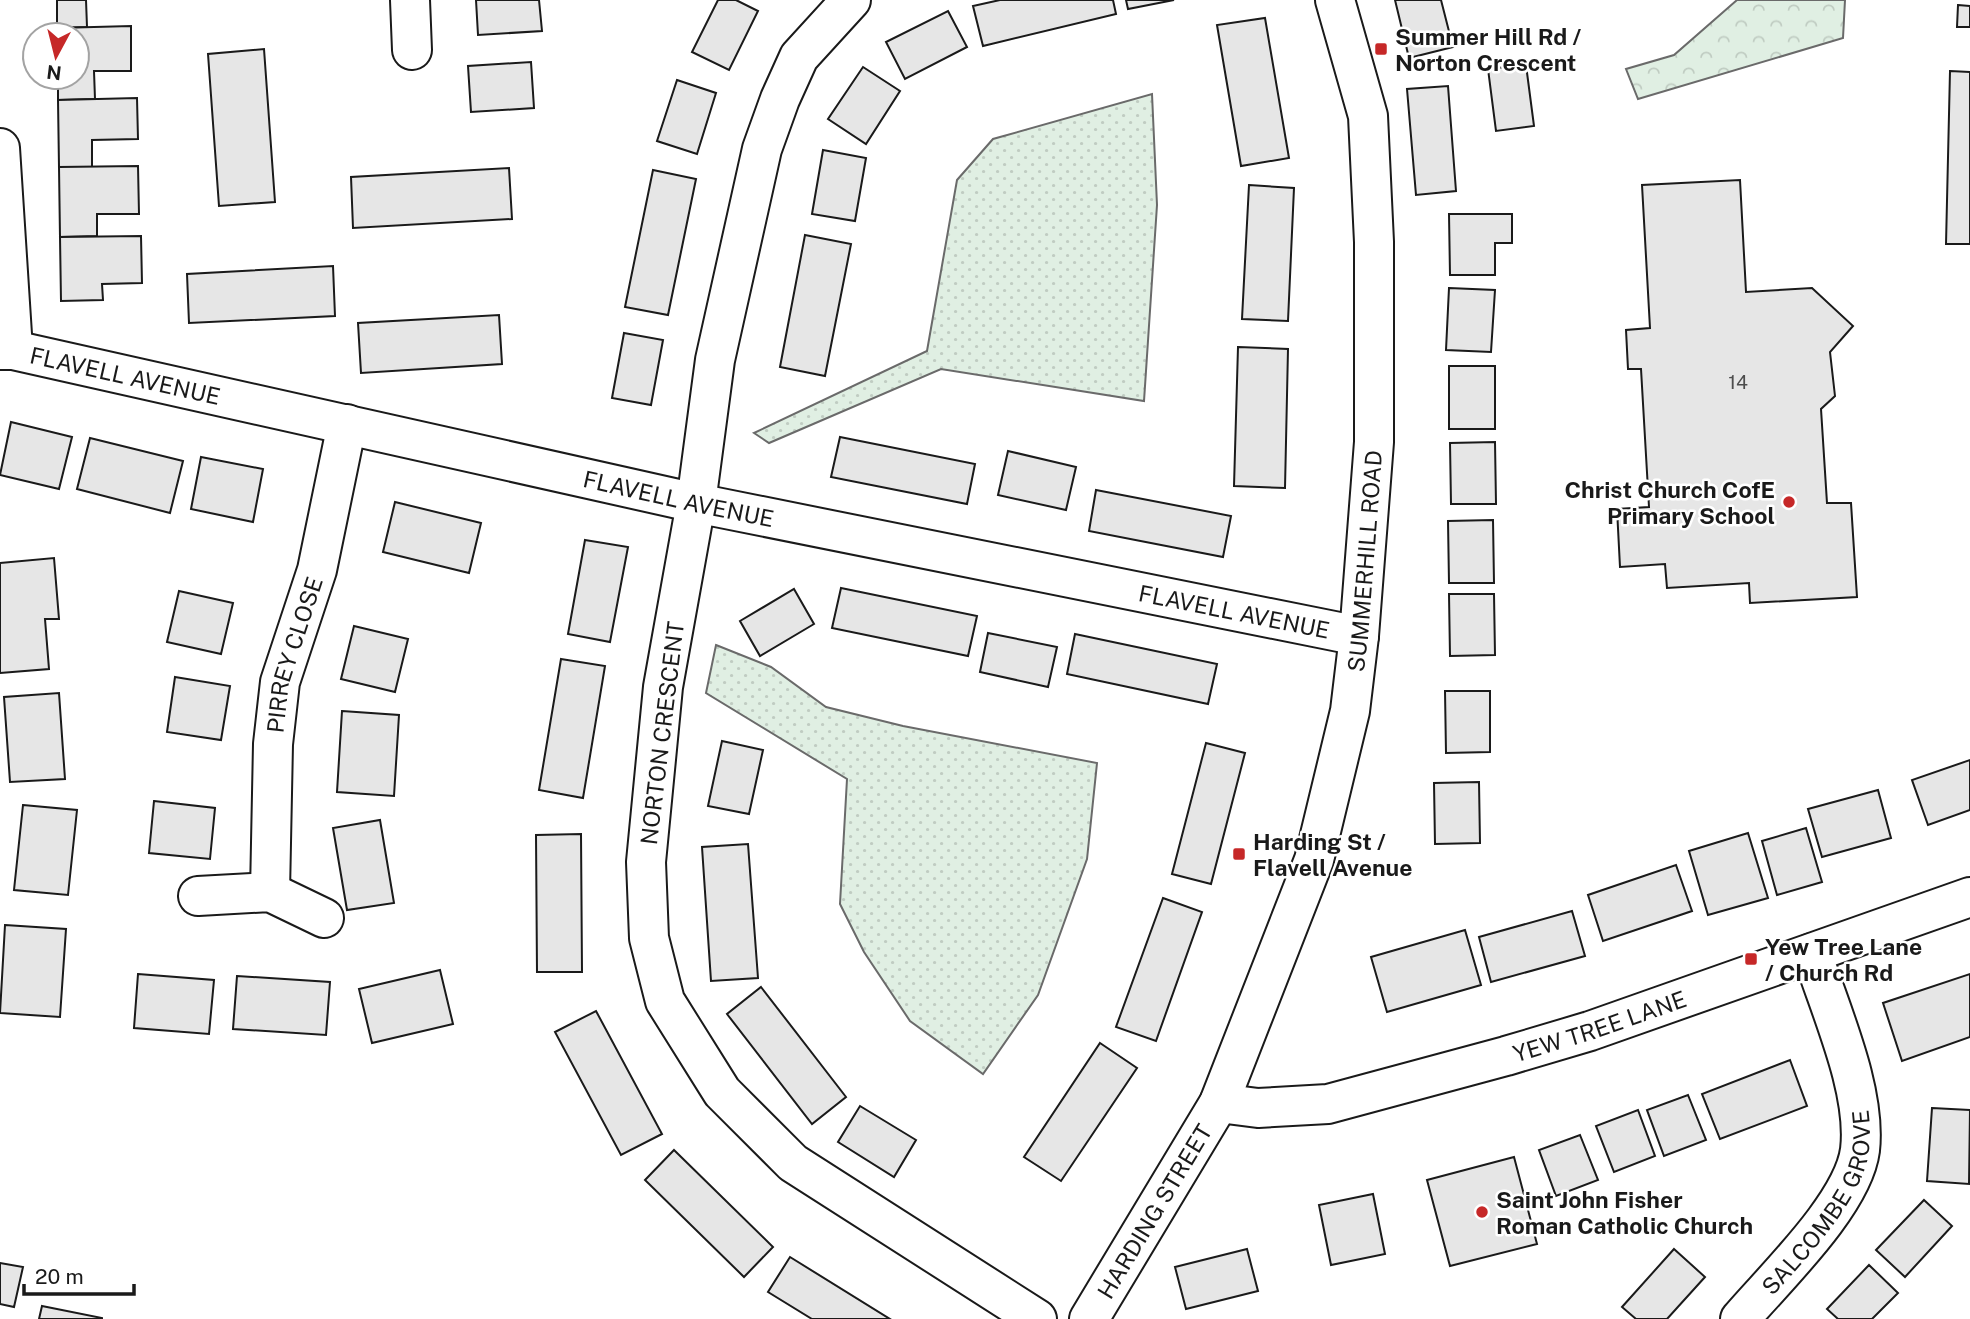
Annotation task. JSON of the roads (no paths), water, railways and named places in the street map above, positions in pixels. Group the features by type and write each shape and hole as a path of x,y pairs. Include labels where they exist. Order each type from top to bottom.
{"street":[{"path":"410,0 412,50"},
{"name":"NORTON CRESCENT","path":"851,0 799,57 762,149 715,360 696,503 663,687 646,862 649,937 665,1002 722,1092 793,1163 1037,1319"},
{"name":"SUMMERHILL ROAD","path":"1219,1103 1314,860 1350,712 1359,636 1374,442 1374,242 1368,116 1335,0"},
{"path":"0,148 7,350"},
{"name":"FLAVELL AVENUE","path":"7,350 696,503 1359,636"},
{"name":"PIRREY CLOSE","path":"270,892 274,744 280,682 317,570 347,424"},
{"path":"198,896 270,892 324,918"},
{"name":"YEW TREE LANE","path":"1219,1103 1258,1108 1328,1104 1590,1031 1970,897"},
{"name":"SALCOMBE GROVE","path":"1740,1319 1836,1206 1860,1152 1857,1102 1812,953"},
{"name":"HARDING STREET","path":"1088,1319 1219,1103"}],"place":[{"name":"Summer Hill Rd / Norton Crescent","path":"1381,49"},
{"name":"Christ Church CofE Primary School","path":"1789,502"},
{"name":"Harding St / Flavell Avenue","path":"1239,854"},
{"name":"Yew Tree Lane / Church Rd","path":"1751,959"},
{"name":"Saint John Fisher Roman Catholic Church","path":"1482,1212"}]}
